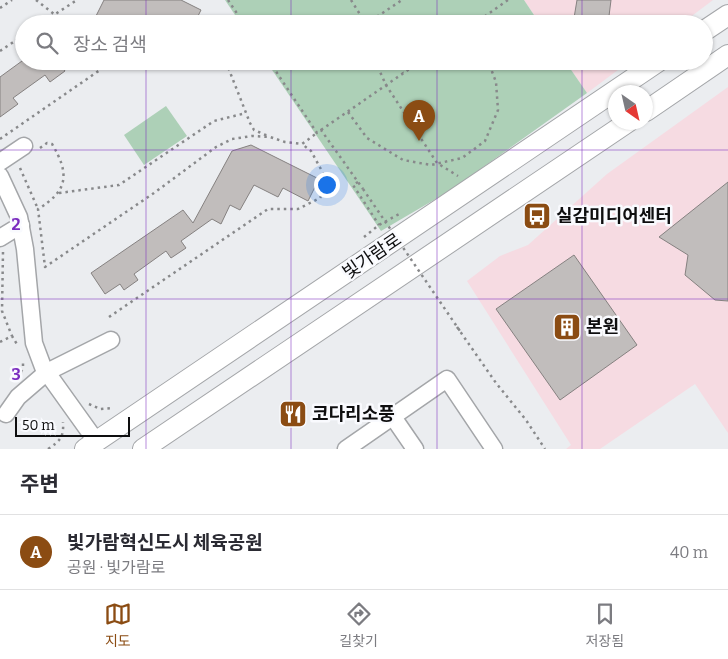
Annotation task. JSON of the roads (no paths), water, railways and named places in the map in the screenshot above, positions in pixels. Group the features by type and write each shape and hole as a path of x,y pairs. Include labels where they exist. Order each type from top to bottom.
{"main road":[{"path":"713,25 728,15"},
{"path":"713,65 728,55"},
{"name":"빛가람로","path":"91,445 646,70"},
{"path":"653,106 706,70"},
{"name":"빛가람로","path":"143,449 616,130"}],"street":[{"path":"0,162 29,149"},
{"path":"0,176 9,192 21,225 34,343 47,372 91,445"},
{"path":"3,237 21,225"},
{"path":"6,414 18,397 47,372 111,340"},
{"path":"346,449 448,379 494,449"},
{"path":"393,417 415,449"}],"place":[{"name":"빛가람혁신도시 체육공원","path":"419,141"},
{"name":"실감미디어센터","path":"537,216"},
{"name":"본원","path":"567,327"},
{"name":"코다리소풍","path":"293,414"}]}
